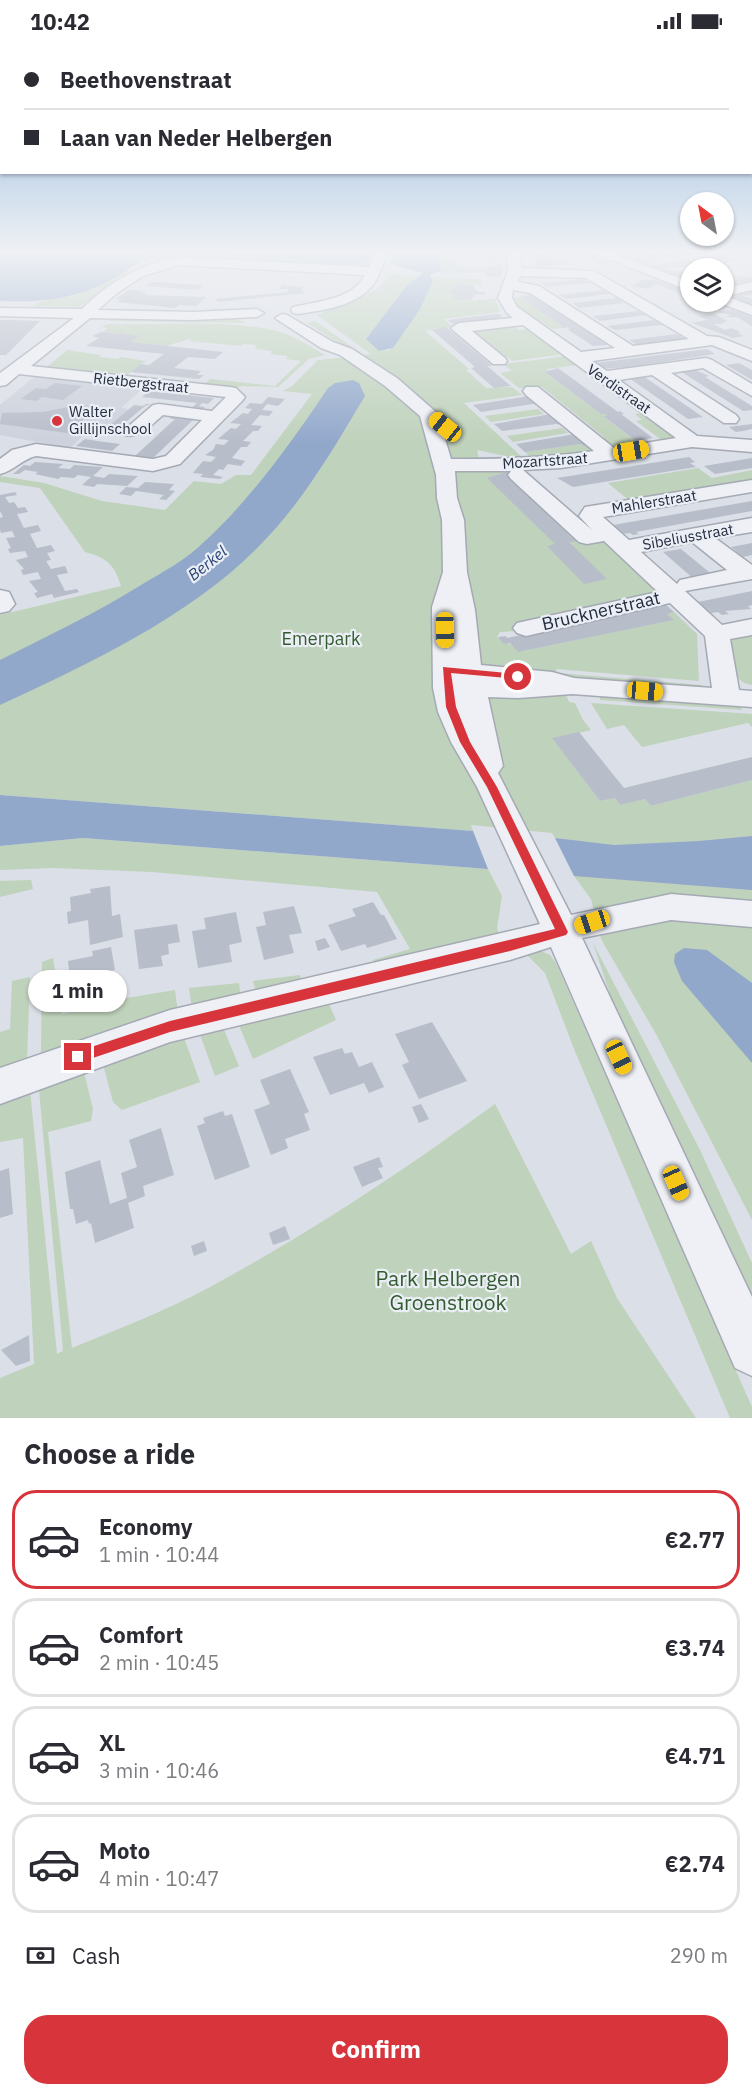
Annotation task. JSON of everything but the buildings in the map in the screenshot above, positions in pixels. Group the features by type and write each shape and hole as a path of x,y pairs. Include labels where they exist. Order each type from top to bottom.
{"street":[{"path":"0,381 14,364 84,315"},
{"path":"89,315 196,320 246,315"},
{"path":"171,315 210,315"},
{"path":"284,315 327,345 346,352 402,389 429,415 451,464 447,498 453,520 455,572 444,607 459,679 453,712 465,742 492,787 562,932 752,1351"},
{"name":"Verdistraat","path":"517,315 673,427 698,429"},
{"path":"576,315 630,351"},
{"path":"638,319 661,316 704,341"},
{"path":"499,361 459,328 523,321"},
{"path":"590,325 614,322"},
{"path":"575,357 704,341 719,341 752,356"},
{"path":"602,377 752,356"},
{"path":"706,363 752,391"},
{"name":"Rietbergstraat","path":"0,468 19,454 36,450 153,465 164,464 173,460 235,398 235,395 230,392 14,364"},
{"path":"655,370 730,419"},
{"path":"532,391 611,454"},
{"name":"Rietbergstraat","path":"132,431 159,409 216,417"},
{"path":"698,429 730,419 752,416"},
{"name":"Mozartstraat","path":"451,464 539,464 611,454 698,429 752,446"},
{"name":"Mahlerstraat","path":"518,475 587,537 617,541"},
{"name":"Mahlerstraat","path":"617,541 590,516 593,512 752,486"},
{"name":"Sibeliusstraat","path":"617,541 697,535 752,525"},
{"path":"697,535 749,573"},
{"name":"Brucknerstraat","path":"617,541 682,590 717,634"},
{"path":"682,590 749,573"},
{"name":"Brucknerstraat","path":"526,628 682,590"},
{"path":"0,597 3,604 0,606"},
{"path":"459,679 519,690 572,686 740,699 717,634 752,627"},
{"path":"0,1086 122,1041 170,1026 510,946 592,922 670,907 752,914"}],"shaded area":[{"name":"Walter Gillijnschool","path":"34,377 142,389 121,408 129,409 99,434 87,432 70,448 0,435 0,405"}],"green space":[{"name":"Emerpark","path":"317,315 384,315 366,339 379,351 390,350 409,315 474,315 444,319 453,327 425,331 469,369 466,370 486,388 512,387 522,395 464,403 525,460 477,450 481,469 509,472 605,538 662,592 513,624 517,631 500,632 497,637 523,651 673,620 667,614 674,612 697,634 699,681 556,669 557,673 702,685 703,689 559,676 569,702 575,703 591,730 553,739 600,801 615,798 620,805 645,799 651,806 752,780 752,1220 656,1034 601,939 591,899 574,876 581,876 564,839 555,838 552,833 471,825 473,831 0,795 0,615 121,586 109,563 99,556 85,552 40,488 0,482 0,476 44,483 102,501 165,510 194,481 221,484 236,475 251,475 312,394 283,391 292,386 318,360 359,356 307,323 315,321 364,355 371,354"},
{"path":"527,315 546,315 565,328 553,329"},
{"path":"111,319 236,319 246,323 109,321"},
{"path":"116,324 136,333 118,324 242,325 280,332 325,355 309,359 278,387 242,386 228,390 201,387 210,379 275,386 301,361 286,359 288,356 270,354 273,351 255,349 256,345 241,346 190,341 192,339 166,346 130,342 139,336 103,332 108,328 100,327"},
{"path":"514,326 519,330 529,329 564,354 512,361 474,331"},
{"path":"67,350 101,355 99,357 118,359 121,357 146,361 127,375 47,367"},
{"path":"567,356 578,365 547,369 548,371 545,372 601,414 605,414 607,416 604,417 641,445 621,448 617,445 606,446 601,442 604,437 542,387 519,388 500,373 512,371 503,364"},
{"path":"538,409 544,414 491,422 485,416"},
{"path":"643,413 673,435 673,438 663,441 636,421 642,420 635,414"},
{"path":"562,428 568,433 513,442 507,436"},
{"path":"581,444 589,445 595,451 533,459 525,452"},
{"path":"698,468 712,478 752,470 752,480 630,501 608,483"},
{"path":"752,634 752,685 740,680 736,675 729,641"},
{"path":"600,695 741,705 742,710 600,700"},
{"path":"591,703 752,714 752,727 748,723 642,747 624,725 607,729"},
{"path":"83,838 488,869 502,896 497,928 501,941 376,967 373,960 410,949 377,892 152,872 53,868 0,870 0,846"},
{"path":"31,880 33,889 0,897 0,881"},
{"path":"593,943 700,1150 752,1263 752,1310 616,1012"},
{"path":"536,949 550,955 556,963 752,1407 752,1418 730,1418 574,1049 545,973 526,954"},
{"path":"53,958 62,1014 127,998 175,990 178,1013 41,1055 42,962"},
{"path":"300,975 302,984 256,992 253,981"},
{"path":"30,977 27,1060 0,1078 0,1032 10,1029 12,981"},
{"path":"239,983 241,996 192,1008 189,988"},
{"path":"328,1002 336,1020 253,1059 238,1023"},
{"path":"222,1025 239,1066 215,1076 199,1032"},
{"path":"183,1035 200,1082 122,1110 113,1102 103,1064"},
{"name":"Park Helbergen Groenstrook","path":"83,1068 93,1109 91,1121 48,1132 72,1348 172,1306 264,1257 365,1194 495,1104 571,1254 591,1241 617,1298 696,1418 0,1418 0,1378 34,1364 23,1138 0,1142 0,1102 30,1091 57,1354 63,1351 39,1090 40,1087"}],"water":[{"path":"384,315 416,315 393,348 379,351 366,339"},
{"name":"Berkel","path":"353,380 359,383 365,396 330,453 278,526 236,568 206,592 139,635 0,705 0,660 107,605 198,548 255,487 286,448 328,388 335,383"},
{"path":"0,795 473,831 488,869 83,838 0,846"},
{"path":"752,836 752,890 574,876 555,838 614,845"},
{"path":"684,948 707,950 752,983 752,1063 682,981 674,962 675,954"}],"place":[{"name":"Walter Gillijnschool","path":"57,421"}],"route":[{"path":"78,1057 170,1026 562,932 492,787 465,742 451,707 446,669 518,677"}]}
